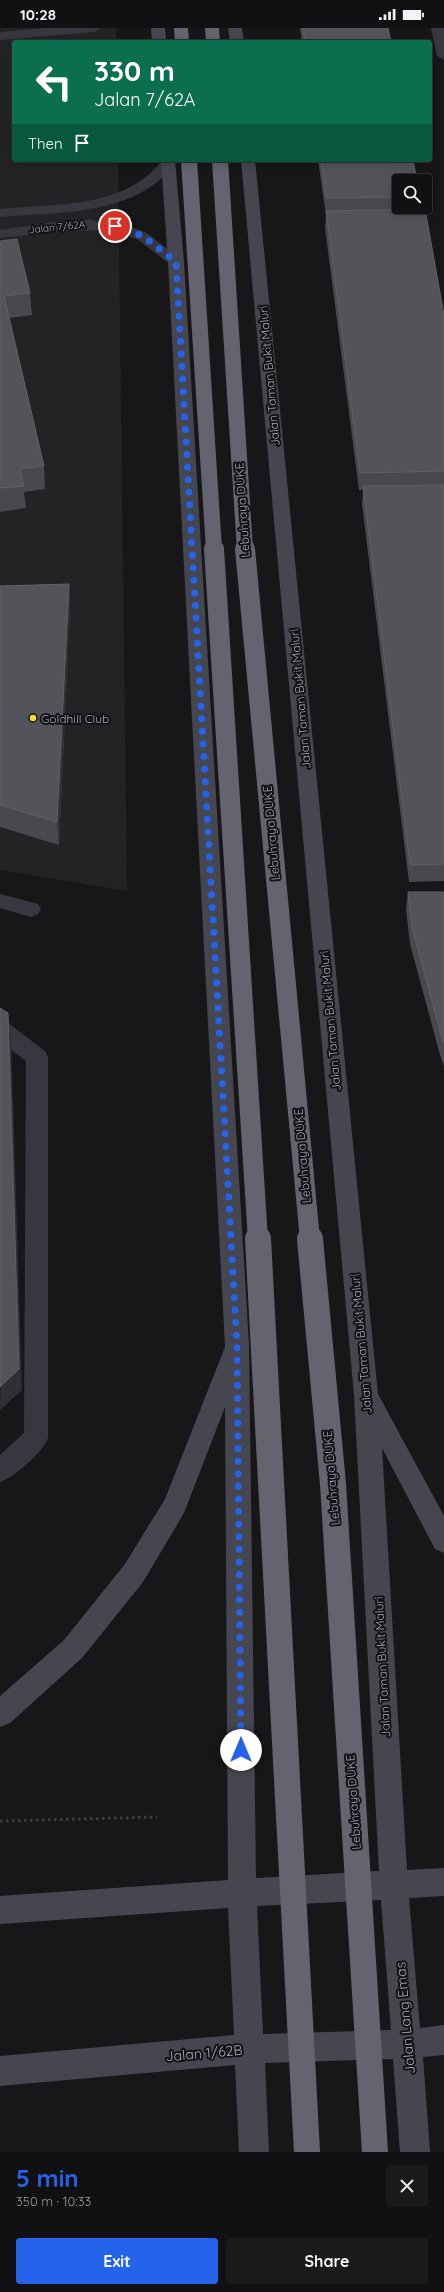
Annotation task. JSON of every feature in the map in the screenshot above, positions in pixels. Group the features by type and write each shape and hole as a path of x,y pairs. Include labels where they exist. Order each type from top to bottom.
{"highway":[{"path":"181,28 182,40"},
{"path":"212,28 213,40"},
{"path":"175,162 266,1367 307,2152"},
{"name":"Lebuhraya DUKE","path":"220,162 242,517 332,1484 375,2152"}],"main road":[{"path":"158,28 159,40"},
{"path":"235,28 237,40"},
{"path":"175,162 176,262 237,1345 242,1893 254,2152"},
{"name":"Jalan Taman Bukit Maluri","path":"248,162 366,1396 394,1884"},
{"path":"0,1714 73,1649 134,1573 174,1505 237,1345"},
{"path":"366,1396 444,1541"},
{"path":"0,1910 242,1893 444,1882"},
{"name":"Jalan Lang Emas","path":"394,1884 408,2044 415,2152"},
{"name":"Jalan 1/62B","path":"0,2071 250,2049 408,2044 444,2040"}],"street":[{"path":"0,36 45,30 94,28"},
{"path":"438,28 444,56"},
{"name":"Jalan 7/62A","path":"0,213 94,203 126,194 146,184 174,162"},
{"name":"Jalan 7/62A","path":"0,234 92,224 115,226 143,236 176,262"},
{"path":"0,901 31,909"},
{"path":"0,1029 37,1057 36,1438 0,1472"}],"path":[{"path":"0,1821 157,1817"}],"shaded area":[{"path":"0,28 116,28 116,40 12,40 12,162 118,162 127,891 0,870"}],"building":[{"path":"303,28 388,28 391,40 305,40"},
{"path":"321,162 413,162 416,174 392,174 392,197 326,198"},
{"path":"392,210 392,214 426,214 444,315 444,471 360,473 326,211"},
{"path":"17,239 30,293 4,296 44,466 20,469 24,486 0,488 0,241"},
{"path":"444,485 444,864 410,865 363,486"},
{"name":"Goldhill Club","path":"69,584 57,822 0,805 0,586"},
{"path":"408,892 444,892 444,1043 412,927"},
{"path":"0,1008 8,1013 19,1369 0,1387"}],"place":[{"name":"Goldhill Club","path":"33,718"}],"route":[{"path":"115,226 143,236 176,262 237,1345 241,1750"}]}
